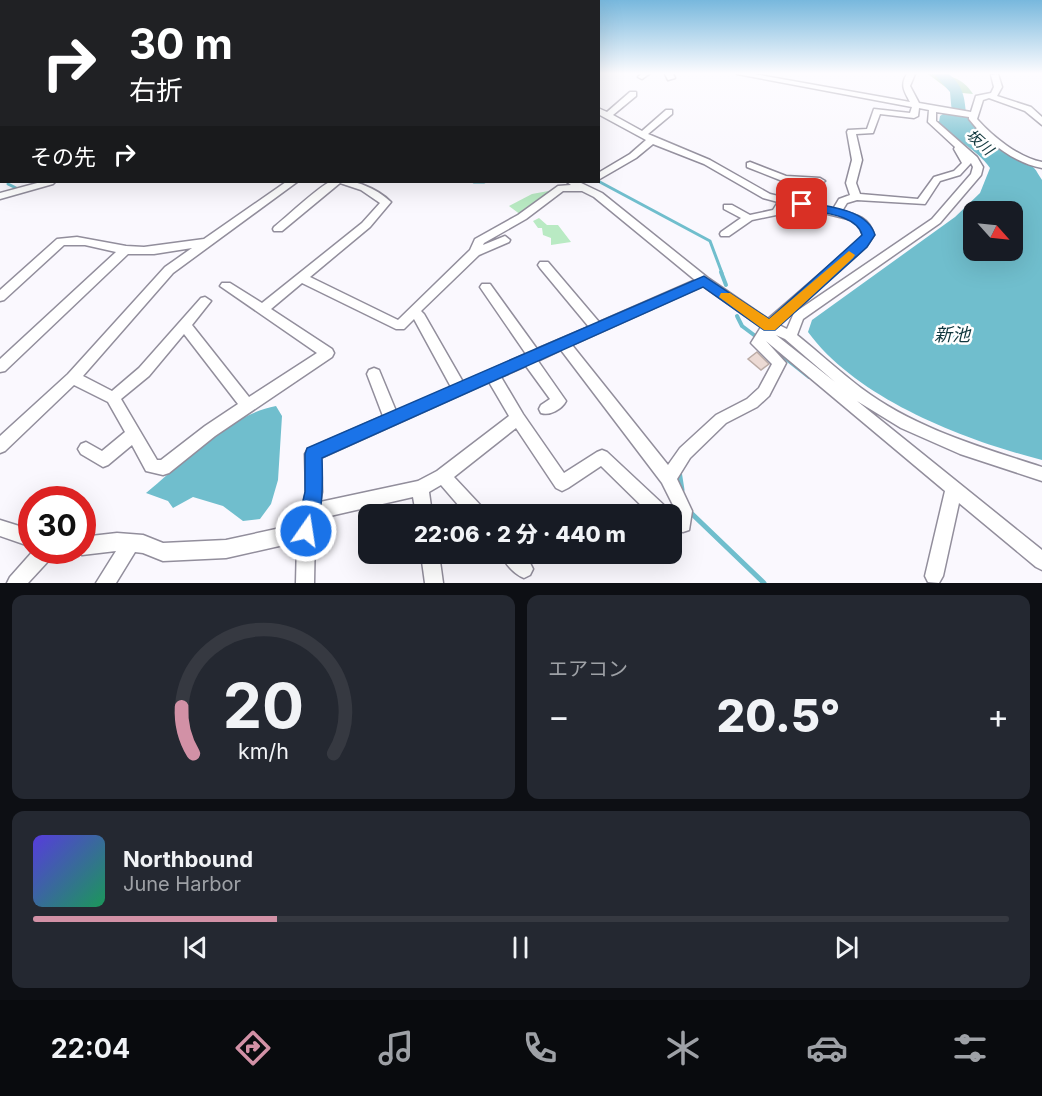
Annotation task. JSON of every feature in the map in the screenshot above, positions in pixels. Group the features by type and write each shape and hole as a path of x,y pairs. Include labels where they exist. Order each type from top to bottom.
{"street":[{"path":"620,101 603,112 647,137 728,173 767,196 856,218 866,226 869,235 862,244 767,330 758,343 779,363 764,392 752,403 721,419 685,453 668,478"},
{"path":"900,101 972,115"},
{"path":"856,197 851,183 857,160 851,132 870,131 877,111 914,116 916,104 914,101"},
{"path":"972,115 978,101"},
{"path":"1005,101 1028,109 1042,122"},
{"path":"790,336 798,316 936,221 976,175 978,167 974,159 932,122 932,111 943,109"},
{"path":"600,176 633,156 669,112"},
{"path":"972,115 979,128 1030,162 1042,165"},
{"path":"837,212 843,201 856,197 921,202 938,179 957,173 967,163 954,142"},
{"path":"728,173 756,163 785,179 820,181"},
{"path":"0,196 46,183"},
{"path":"0,446 73,378 162,277 207,240 291,183"},
{"path":"278,229 334,183"},
{"path":"263,309 366,225 386,202 364,188 347,183"},
{"path":"300,278 400,326 475,252 561,188 585,183"},
{"path":"591,183 704,281 767,330 1042,561"},
{"path":"725,234 749,218 777,212 784,201"},
{"path":"728,207 749,218"},
{"path":"0,297 61,242 72,239 125,249 180,248 207,240"},
{"path":"491,240 506,240"},
{"path":"0,367 125,249"},
{"path":"544,265 597,328"},
{"path":"305,583 306,531 312,512 314,454 704,281"},
{"path":"73,378 113,398 152,466 163,468 210,431 327,353 226,286"},
{"path":"486,287 560,401 546,409"},
{"path":"113,398 144,372 205,301"},
{"path":"413,312 420,317 460,390"},
{"path":"185,325 248,406"},
{"path":"767,330 790,336 857,393 906,423 965,448 1042,474"},
{"path":"564,344 668,478 681,504"},
{"path":"374,374 392,419"},
{"path":"493,376 562,483 602,457 651,504"},
{"path":"312,512 420,488 443,476 518,418"},
{"path":"86,449 103,460 133,434"},
{"path":"443,476 468,504"},
{"path":"934,576 954,487"},
{"path":"420,488 422,504"},
{"path":"682,507 684,511 682,524"},
{"path":"0,528 18,534"},
{"path":"96,545 143,544 163,552 226,549 306,531"},
{"path":"105,583 131,543"},
{"path":"16,583 34,564"},
{"path":"431,564 434,583"},
{"path":"519,564 524,569"}],"green space":[{"path":"554,190 521,215 509,206 532,194"},
{"path":"539,218 547,225 558,225 571,242 551,245 551,238 543,235 542,228 538,228 533,221"}],"water":[{"name":"新池","path":"946,112 969,118 980,133 1027,162 1042,180 1042,460 979,441 914,414 883,397 854,377 829,356 808,332 812,320 963,209 963,261 1023,261 1023,201 972,201 980,193 990,168 979,155 939,122 940,116"},
{"path":"276,406 282,416 278,480 271,504 260,519 243,521 223,506 193,497 173,508 168,501 146,493 224,429 259,411"}],"building":[{"path":"757,352 769,364 761,370 748,359"}],"waterway":[{"name":"坂川","path":"958,101 959,122 973,134"},
{"path":"600,182 710,241 722,273"},
{"path":"8,184 18,189"},
{"path":"721,272 726,285"},
{"path":"737,316 742,326 754,335"},
{"path":"770,346 809,377"},
{"path":"679,471 682,490"},
{"path":"689,511 764,583"}],"slow traffic":[{"path":"725,297 770,326 849,255"}],"route":[{"path":"306,531 312,512 314,454 597,328 704,281 758,320 770,326 862,244 869,235 866,226 856,218 802,204"}]}
